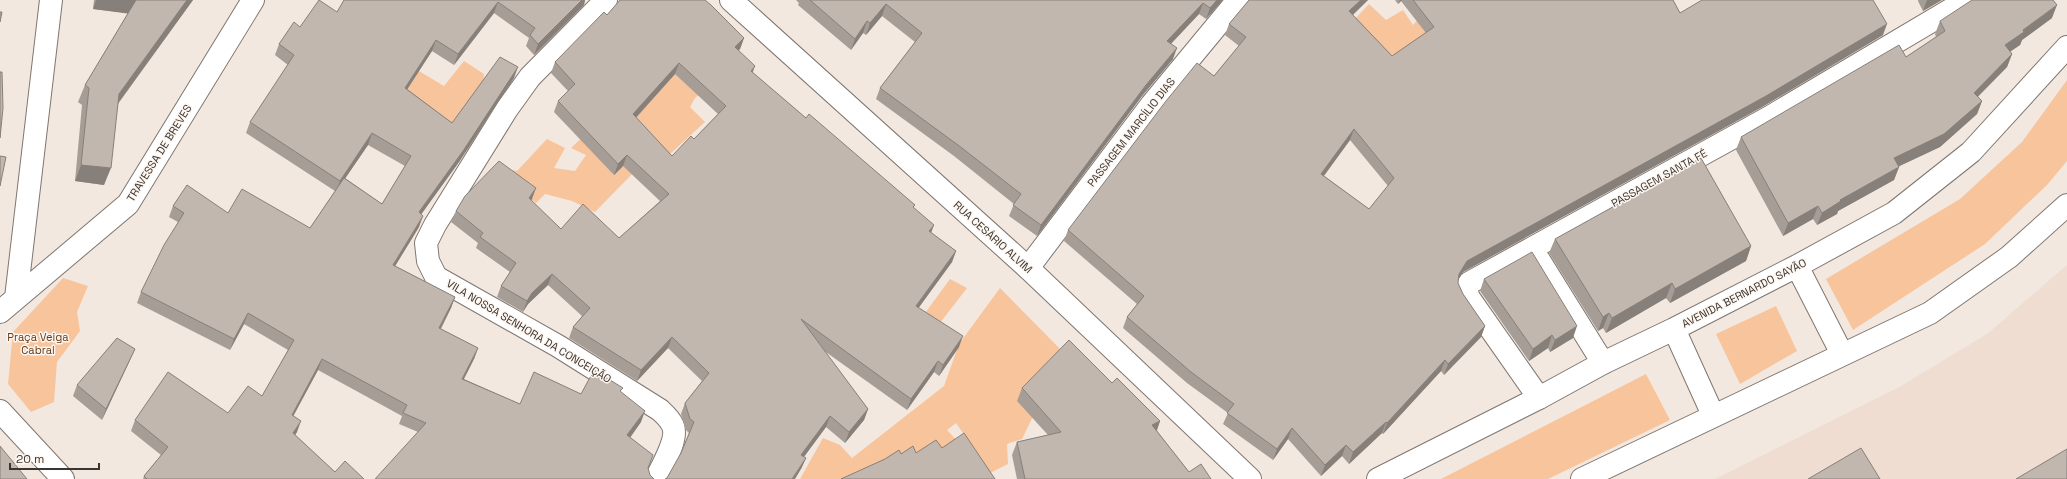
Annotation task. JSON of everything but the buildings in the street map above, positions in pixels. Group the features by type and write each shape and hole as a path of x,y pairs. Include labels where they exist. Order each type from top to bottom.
{"street":[{"path":"8,305 51,0"},
{"name":"TRAVESSA DE BREVES","path":"8,305 128,204 253,0"},
{"name":"VILA NOSSA SENHORA DA CONCEIÇÃO","path":"606,0 530,77 507,109 426,243 428,260 436,277 558,346 660,410 668,417 673,425 675,436 656,479"},
{"name":"RUA CESÁRIO ALVIM","path":"731,0 1028,268 1250,479"},
{"name":"PASSAGEM MARCÍLIO DIAS","path":"1028,268 1152,104 1238,0"},
{"name":"PASSAGEM SANTA FÉ","path":"1539,398 1469,298 1466,290 1469,283 1768,118 1967,0"},
{"name":"AVENIDA BERNARDO SAYÃO","path":"1378,479 1539,398 1603,363 1674,329 1797,266 1894,213 1971,152 2067,47"},
{"path":"1582,479 1713,415 1930,314 2009,257 2067,206"},
{"path":"1539,260 1603,363"},
{"path":"1797,266 1842,354"},
{"path":"1674,329 1713,415"},
{"path":"0,410 62,479"}],"shaded area":[{"path":"2067,265 2067,479 1715,479 1901,386 1987,334"}],"green space":[{"path":"1369,4 1386,20 1403,10 1413,25 1422,15 1441,36 1398,55 1383,54 1354,20"},
{"path":"696,52 722,74 695,98 690,107 705,122 648,174 638,168 595,212 572,201 545,194 536,203 518,189 512,170 517,171 547,139 565,148 554,168 575,171 586,155 571,148 592,128 664,85"},
{"path":"464,61 484,74 483,85 468,107 488,126 465,153 392,92 419,71 444,86"},
{"path":"2067,80 2067,161 2047,185 1985,244 1853,330 1826,279 1960,199 2022,142"},
{"name":"Praça Veiga Cabral","path":"63,278 88,286 77,312 80,331 57,362 54,402 31,412 8,384 13,332"},
{"path":"950,279 967,288 912,359 909,335"},
{"path":"1000,288 1064,353 1022,439 1007,444 1008,464 990,473 956,423 947,430 960,444 859,479 800,479 823,438 840,445 852,458 944,386 959,344"},
{"path":"1776,306 1797,351 1740,384 1716,334"},
{"path":"1646,374 1670,420 1548,479 1441,479"}]}
